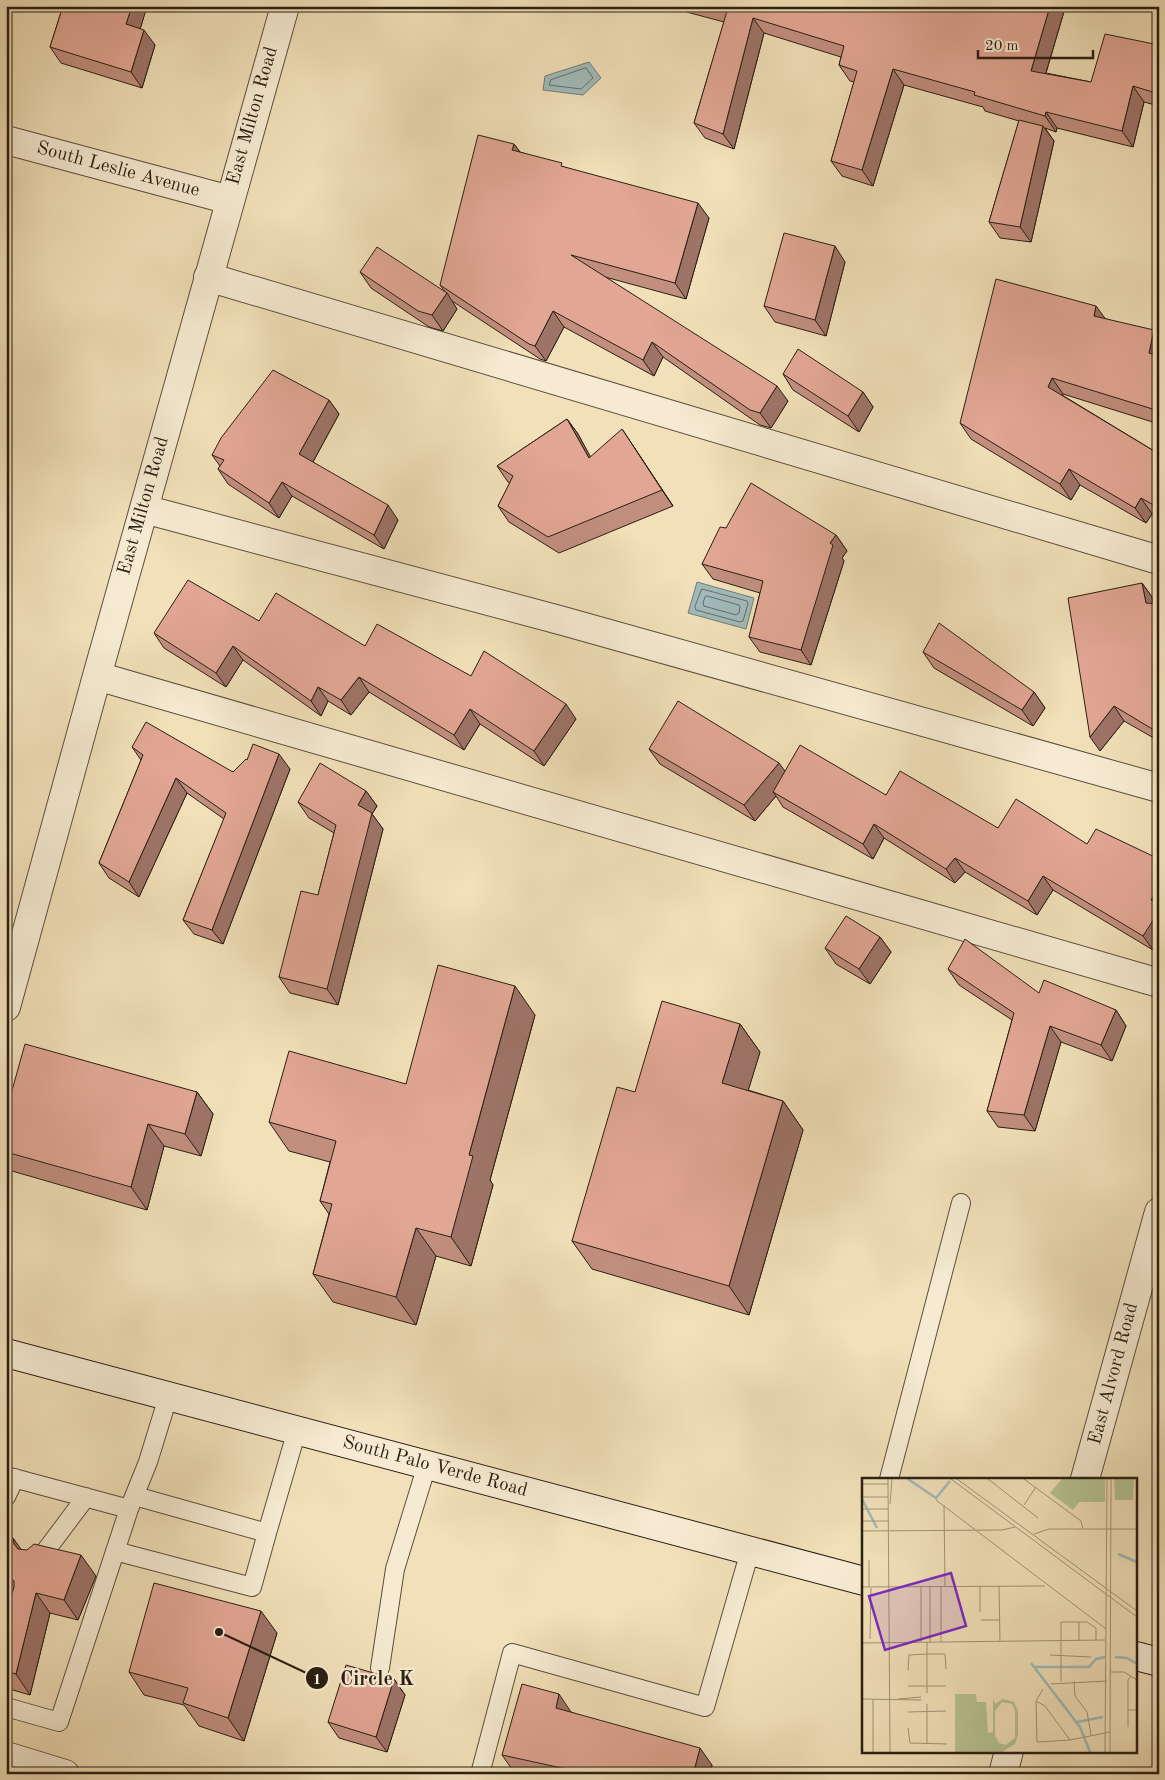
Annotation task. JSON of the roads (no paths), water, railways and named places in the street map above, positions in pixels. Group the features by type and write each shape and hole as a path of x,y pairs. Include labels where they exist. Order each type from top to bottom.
{"street":[{"name":"East Milton Road","path":"6,1007 285,6"},
{"name":"South Leslie Avenue","path":"6,140 230,200"},
{"path":"208,277 1159,560"},
{"path":"144,509 563,621 1159,788"},
{"path":"97,676 1159,983"},
{"name":"East Alvord Road","path":"1085,1478 1159,1212"},
{"name":"South Palo Verde Road","path":"6,1354 750,1551 862,1577"},
{"path":"1138,1657 1159,1662"},
{"path":"1003,1774 1009,1752"},
{"path":"6,1756 65,1774"}],"lane":[{"path":"889,1478 961,1204"},
{"path":"6,1707 59,1722 115,1551 148,1462 168,1397"},
{"path":"115,1551 252,1587 298,1430"},
{"path":"380,1668 395,1570 427,1465"},
{"path":"6,1496 11,1477 86,1497 132,1502 267,1533"},
{"path":"38,1562 86,1497"},
{"path":"480,1774 512,1653 705,1707 750,1551"}],"water":[{"path":"589,62 601,78 583,95 543,90 545,76"},
{"path":"697,582 754,598 746,629 688,613"}],"place":[{"name":"Circle K","path":"219,1632"}]}
